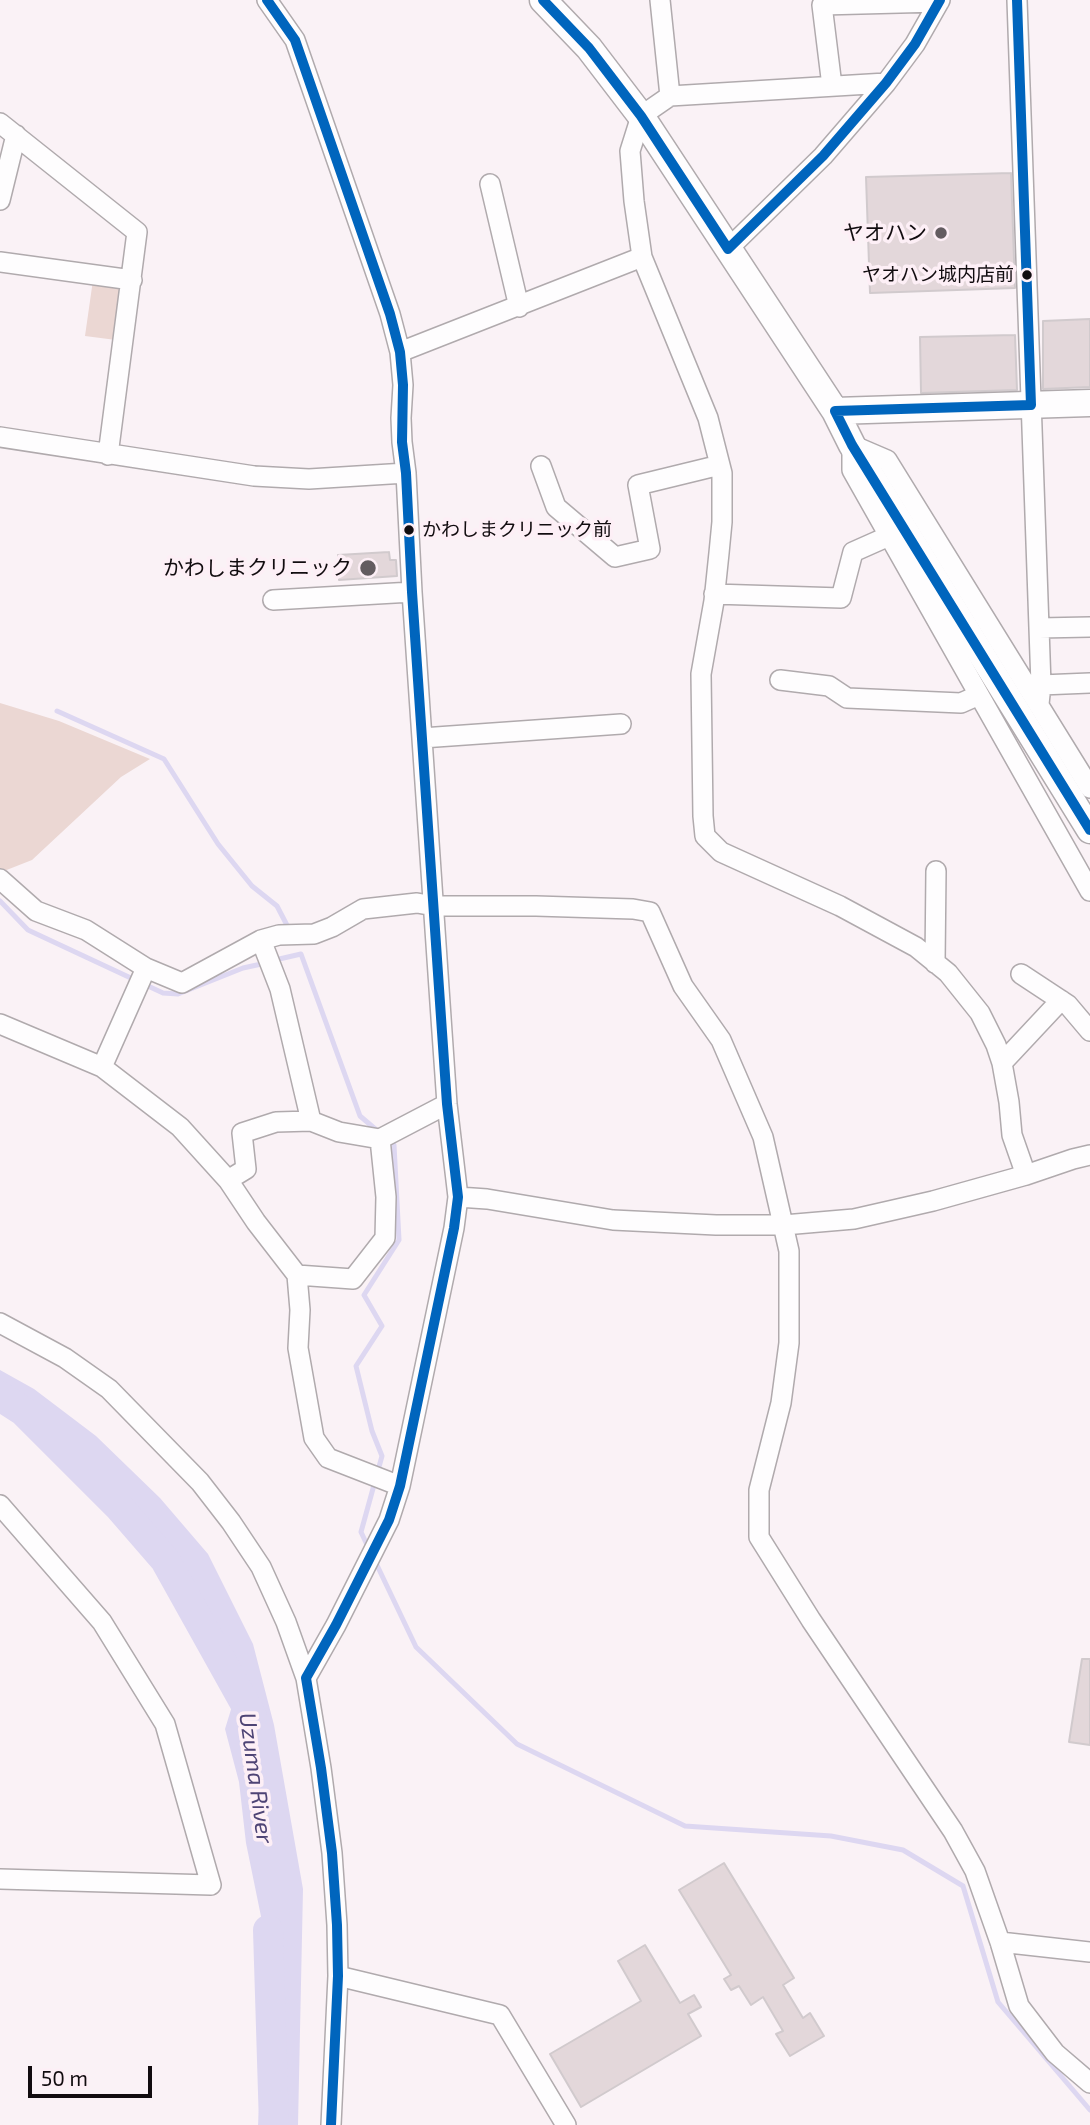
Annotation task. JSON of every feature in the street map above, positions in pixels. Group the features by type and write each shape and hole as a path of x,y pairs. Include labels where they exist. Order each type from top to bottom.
{"main road":[{"path":"543,0 589,48 641,116 835,411 852,445 1090,830"},
{"path":"835,411 1090,403"}],"street":[{"path":"267,0 295,40 390,314 400,352 403,385 402,442 447,1104 458,1197 454,1228 400,1486 389,1520 306,1678"},
{"path":"660,0 670,96"},
{"path":"1017,0 1040,694"},
{"path":"832,86 822,5 940,1"},
{"path":"728,249 823,156 886,83 915,44 940,1"},
{"path":"886,83 670,96 641,116 630,151 642,257 708,418 722,473 722,522 701,674 702,816 705,836 721,852 840,906 916,947 948,973 980,1013 996,1045 1010,1102 1012,1135 1026,1175"},
{"path":"0,123 137,232 108,455"},
{"path":"0,200 16,135"},
{"path":"490,184 519,307"},
{"path":"400,352 642,257"},
{"path":"0,262 132,280"},
{"path":"0,437 254,476 309,479 406,473"},
{"path":"1090,788 1040,694 887,460 852,445 852,470 1090,891"},
{"path":"541,466 556,507 614,557 650,549 638,485 720,465"},
{"path":"714,594 841,598 853,552 889,536"},
{"path":"273,600 412,592"},
{"path":"1039,628 1090,627"},
{"path":"780,680 829,686 847,698 961,703 979,695"},
{"path":"1040,694 1090,683"},
{"path":"422,738 621,724"},
{"path":"935,963 936,871"},
{"path":"0,879 36,911 86,930 146,968 182,983 261,940 279,935 314,934 363,909 417,903 536,905 650,912 683,986 721,1040 763,1137 789,1251 789,1343 781,1403 759,1490 759,1537 811,1620 953,1831 975,1871 1019,2006 1055,2053 1090,2083"},
{"path":"261,940 280,989 311,1121"},
{"path":"102,1067 146,968"},
{"path":"1021,974 1061,1000 1090,1031"},
{"path":"1002,1063 1061,1000"},
{"path":"0,1024 102,1067 180,1127 228,1180 297,1275 300,1310 298,1348 314,1438 328,1458 400,1486"},
{"path":"228,1180 246,1169 242,1133 276,1122 311,1121 339,1132 380,1139 447,1104"},
{"path":"297,1275 353,1279 385,1238 386,1197 380,1139"},
{"path":"458,1197 487,1199 613,1220 716,1225 784,1224 854,1219 933,1201 1090,1155"},
{"path":"0,1323 65,1358 109,1390 200,1482 261,1567 286,1622 306,1678 332,1853 338,1976 331,2125"},
{"path":"0,1505 102,1622 165,1724 211,1885 0,1879"},
{"path":"1000,1942 1090,1952"},
{"path":"338,1976 500,2015 566,2125"}],"shaded area":[{"path":"93,280 124,284 116,340 85,336"},
{"path":"0,703 59,721 150,759 121,777 32,860 4,871 0,868"}],"water":[{"path":"0,1370 34,1389 96,1436 160,1498 208,1554 253,1644 274,1725 303,1889 298,2125 258,2125 273,2003 265,1936 246,1843 239,1782 225,1729 233,1703 234,1664 174,1552 136,1506 82,1460 0,1403"}],"building":[{"name":"ヤオハン","path":"1011,173 1015,288 870,293 866,177"},
{"path":"1090,319 1090,387 1043,389 1043,321"},
{"path":"1015,335 1017,390 921,393 920,337"},
{"name":"かわしまクリニック","path":"389,552 390,560 396,560 397,576 339,580 338,555"},
{"path":"1082,1659 1090,1659 1090,1745 1069,1742"},
{"path":"724,1863 794,1978 783,1985 803,2018 810,2013 824,2036 790,2056 776,2034 783,2031 763,1997 751,2005 739,1986 731,1990 724,1979 731,1975 679,1890"},
{"path":"645,1945 680,2003 694,1995 701,2007 688,2014 701,2036 581,2107 550,2054 641,2001 618,1961"}],"waterway":[{"path":"57,711 164,759 218,844 252,886 277,906 290,931"},
{"path":"0,901 28,930 163,993 178,994 243,968 266,963"},
{"path":"275,960 301,954 360,1116 380,1133"},
{"path":"369,1549 361,1532 382,1456 372,1431 356,1366 382,1326 364,1295 399,1240 394,1145 387,1139"},
{"name":"Uzuma River","path":"0,1396 23,1411 119,1507 165,1560 252,1716"},
{"path":"375,1561 416,1647 517,1744 685,1826 831,1836 903,1850 963,1886 998,2002 1090,2110"},
{"name":"Uzuma River","path":"268,1930 274,2125"}],"transit line":[{"path":"267,0 295,40 390,314 400,352 403,385 402,442 442,1032 458,1197 454,1228 400,1486 389,1520 306,1678 332,1853 337,1925 338,1976 331,2125"},
{"path":"543,0 589,48 641,116 728,249"},
{"path":"728,249 823,156 886,83 915,44 940,0"},
{"path":"1017,0 1031,405"},
{"path":"835,411 1031,405"},
{"path":"835,411 852,445 1090,830"}],"place":[{"name":"ヤオハン","path":"941,233"},
{"name":"ヤオハン城内店前","path":"1027,275"},
{"name":"かわしまクリニック前","path":"409,530"},
{"name":"かわしまクリニック","path":"368,568"}]}
